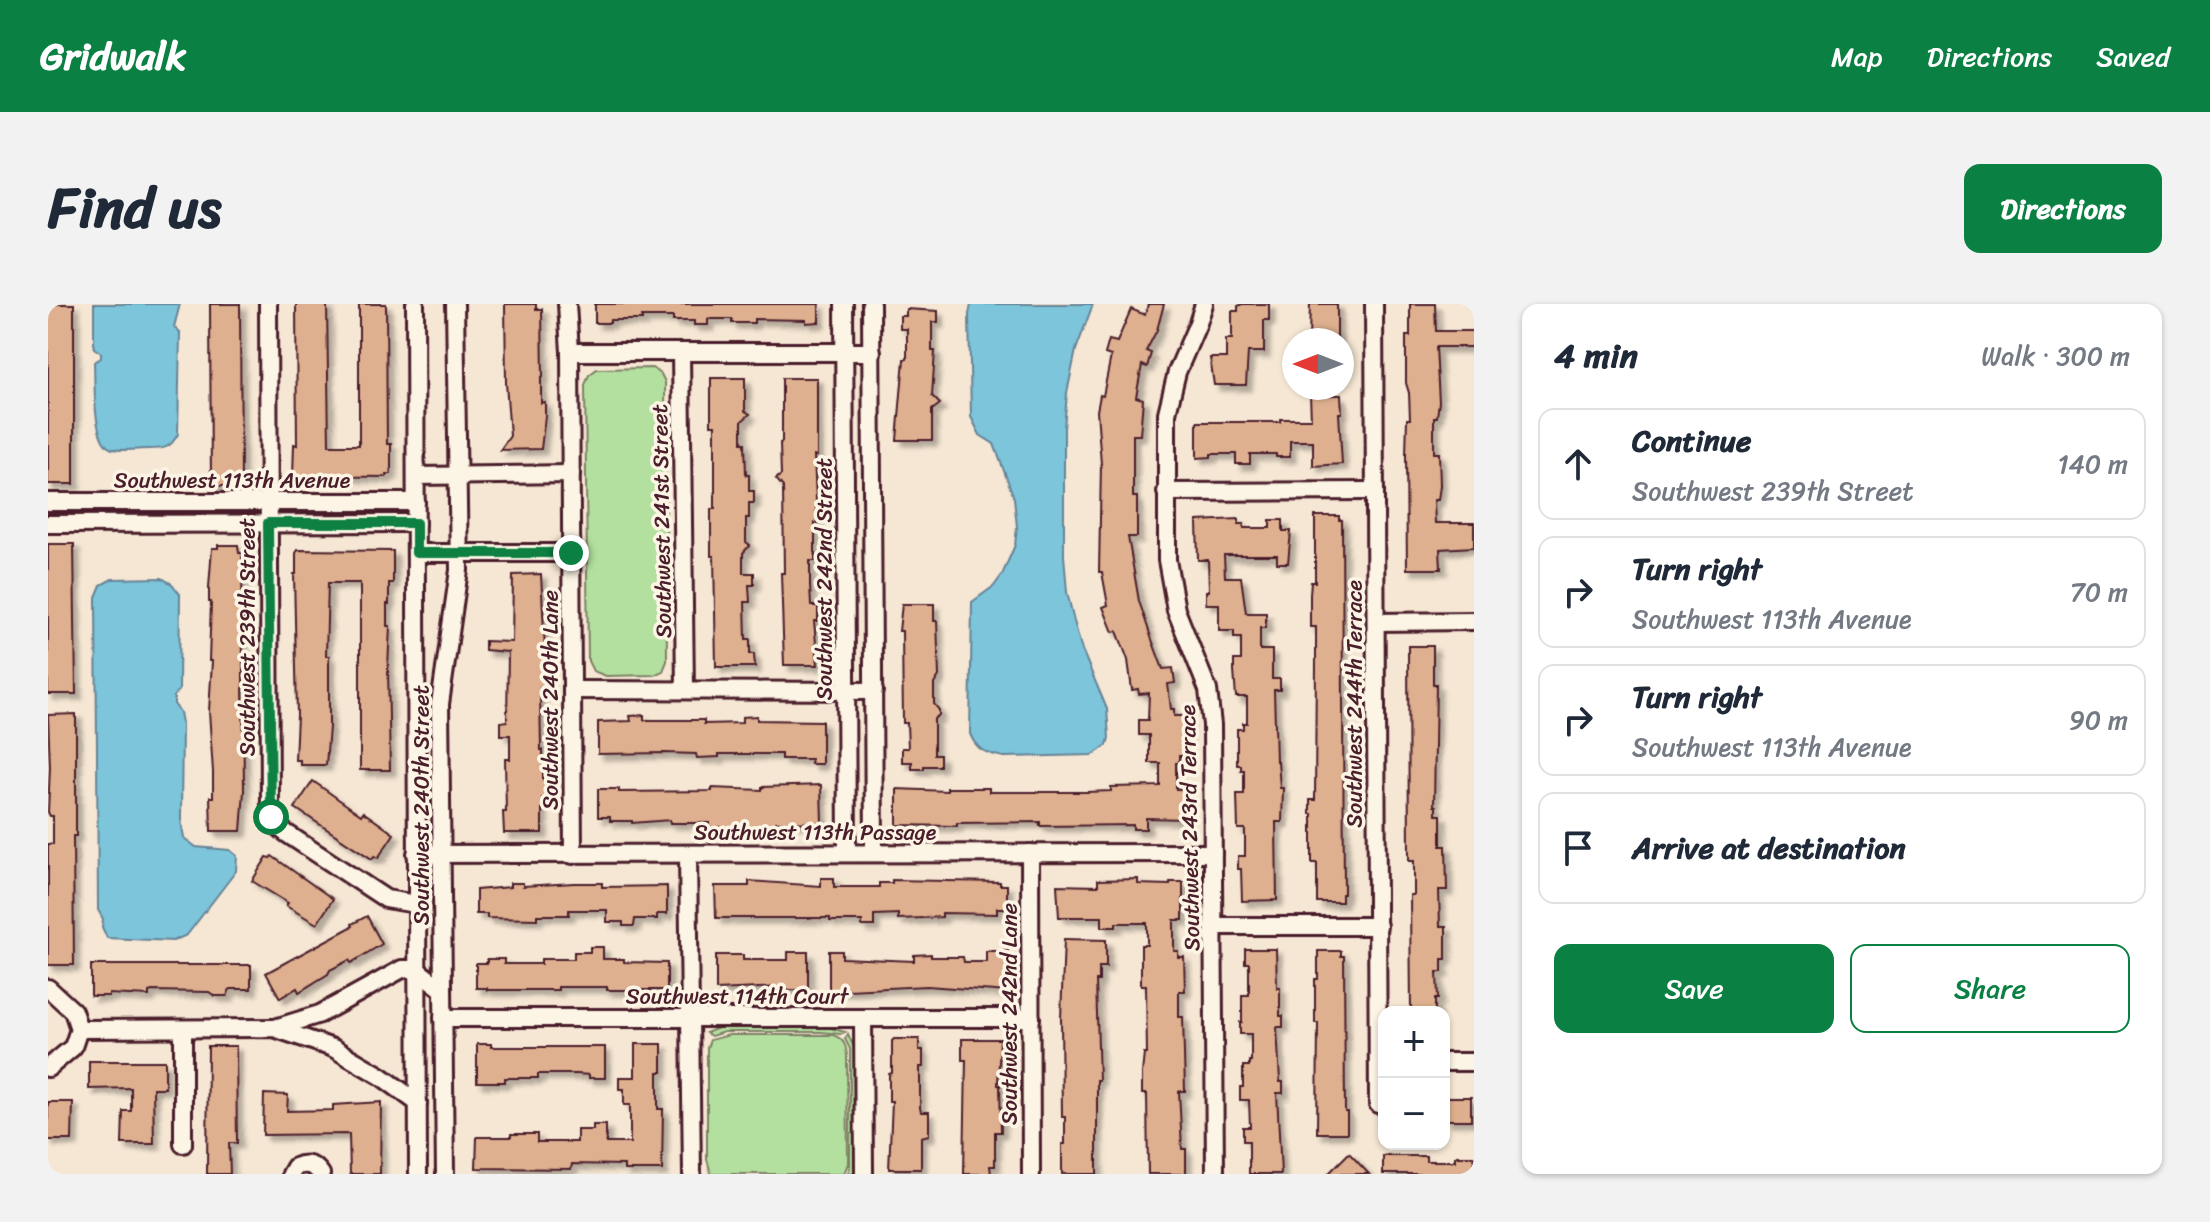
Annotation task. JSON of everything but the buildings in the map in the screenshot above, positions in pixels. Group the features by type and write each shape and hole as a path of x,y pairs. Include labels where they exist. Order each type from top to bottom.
{"street":[{"name":"Southwest 239th Street","path":"268,304 270,805 276,825 386,899 416,904"},
{"name":"Southwest 240th Street","path":"415,304 418,1174"},
{"name":"Southwest 240th Street","path":"445,1174 440,692 457,595 459,553 455,304"},
{"name":"Southwest 240th Lane","path":"567,304 570,352 573,855"},
{"name":"Southwest 242nd Street","path":"844,304 847,853"},
{"path":"871,304 874,853"},
{"name":"Southwest 243rd Terrace","path":"1204,304 1171,390 1165,429 1167,560 1171,592 1204,674 1209,698 1215,1174"},
{"name":"Southwest 244th Terrace","path":"1374,304 1380,1006"},
{"path":"570,352 872,352"},
{"name":"Southwest 241st Street","path":"681,352 685,690"},
{"path":"416,476 571,474"},
{"path":"1166,492 1375,491"},
{"name":"Southwest 113th Avenue","path":"48,502 416,502"},
{"name":"Southwest 113th Avenue","path":"48,524 416,523"},
{"path":"416,553 571,553"},
{"path":"1376,622 1474,621"},
{"path":"572,690 874,691"},
{"name":"Southwest 242nd Lane","path":"1030,853 1031,1174"},
{"name":"Southwest 113th Passage","path":"416,854 1213,853"},
{"path":"688,855 692,1174"},
{"path":"1214,926 1378,926"},
{"path":"79,1029 274,1028 320,1014 402,969 416,969 442,989"},
{"path":"48,988 73,1011 79,1029 73,1047 48,1068"},
{"path":"320,1014 314,1030 321,1043"},
{"name":"Southwest 114th Court","path":"443,1018 1031,1018"},
{"path":"863,1018 864,1174"},
{"path":"274,1028 321,1043 381,1076 418,1109 445,1116"},
{"path":"183,1029 183,1144"},
{"path":"1450,1062 1474,1062"},
{"path":"291,1174 299,1165 313,1166 319,1171"}],"green space":[{"path":"652,368 661,374 665,382 667,661 663,671 654,675 606,676 593,671 588,661 585,385 589,375 597,369"},
{"path":"721,1027 827,1027 845,1032 724,1032 711,1036 706,1033"},
{"path":"848,1034 855,1050 854,1174 848,1173 850,1049 845,1039"},
{"path":"729,1035 833,1035 843,1041 847,1059 848,1163 844,1174 711,1174 707,1159 707,1048 710,1040"}],"water":[{"path":"94,304 180,304 174,327 180,333 178,434 166,447 118,450 104,442 96,409 94,362 101,358 101,353 94,348"},
{"path":"971,304 1093,304 1076,350 1067,393 1064,555 1067,592 1082,650 1107,709 1107,745 1093,755 992,755 983,751 970,734 972,602 994,586 1002,575 1015,545 1017,527 1014,498 994,444 980,435 971,417"},
{"path":"162,578 180,594 179,690 174,696 174,704 180,712 182,723 181,820 184,838 196,847 230,850 237,856 236,871 187,935 173,941 107,938 98,910 96,597 101,585 112,579"}],"route":[{"path":"271,817 268,523 416,523 416,553 571,553"}]}
